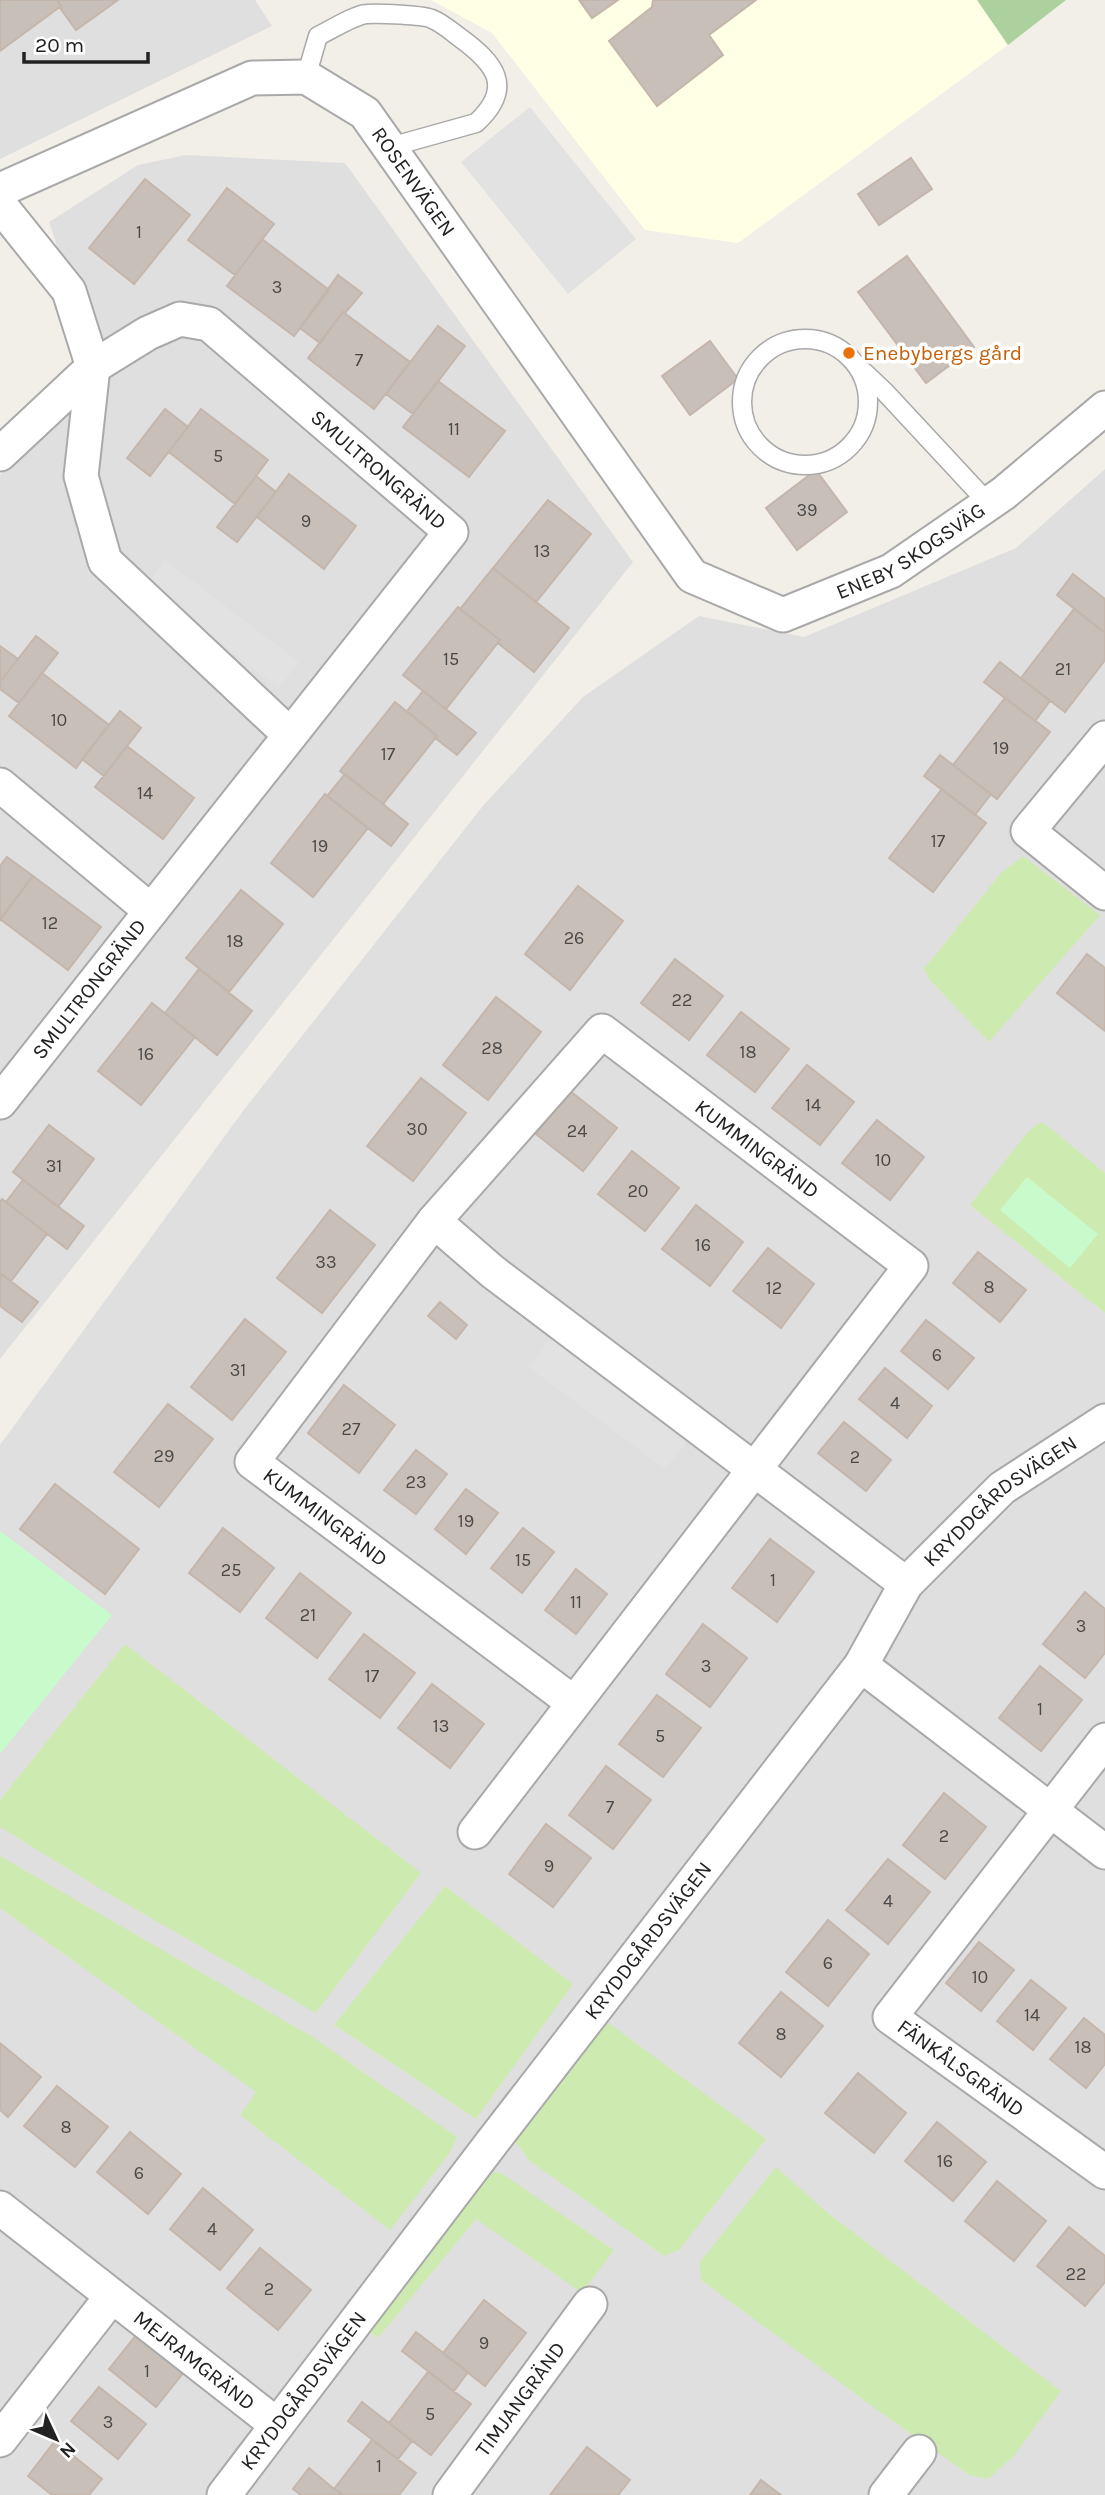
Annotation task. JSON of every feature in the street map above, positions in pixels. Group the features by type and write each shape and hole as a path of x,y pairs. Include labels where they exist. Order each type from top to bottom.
{"street":[{"name":"ROSENVÄGEN","path":"306,77 365,113 692,576"},
{"path":"0,190 252,78 306,77"},
{"path":"0,205 69,291 93,368 81,475 105,561 290,735"},
{"name":"SMULTRONGRÄND","path":"0,454 93,368 148,333 180,319 209,324 451,532 0,1102"},
{"name":"ENEBY SKOGSVÄG","path":"692,576 783,615 891,571 989,504 1105,408"},
{"path":"1105,738 1028,831 1105,893"},
{"name":"SMULTRONGRÄND","path":"0,785 151,911"},
{"name":"KUMMINGRÄND","path":"475,1832 911,1266 602,1031 434,1221 252,1462 574,1703"},
{"path":"434,1221 493,1272 756,1468 906,1584"},
{"name":"KRYDDGÅRDSVÄGEN","path":"235,2491 277,2426 861,1665 906,1584 1002,1488 1105,1421"},
{"path":"861,1665 1105,1852"},
{"name":"FÄNKÅLSGRÄND","path":"1105,1740 890,2017 1105,2172"},
{"name":"MEJRAMGRÄND","path":"0,2208 277,2426"},
{"name":"MEJRAMGRÄND","path":"0,2440 112,2296"},
{"name":"TIMJANGRÄND","path":"450,2495 590,2304"},
{"path":"886,2495 919,2452"}],"lane":[{"path":"306,77 318,36 365,14 431,17 473,47 490,64 498,80 497,90 487,114 476,123 390,147"},
{"path":"857,366 867,388 868,411 860,433 843,453 819,464 792,464 768,454 750,435 742,411 743,387 754,365 771,348 794,340 818,340 840,349 884,391 989,504"}],"shaded area":[{"path":"0,0 255,0 272,26 0,159"},
{"path":"431,0 977,0 1008,45 738,243 645,230 492,33"},
{"path":"530,107 636,239 568,294 461,162"},
{"path":"186,155 345,163 633,562 0,1359 0,475 103,384 49,222 138,165"},
{"path":"1105,469 1105,2495 0,2495 0,1445 243,1111 482,807 583,697 699,616 804,637 1016,548"},
{"path":"165,560 299,662 279,688 145,586"},
{"path":"554,1335 688,1440 665,1469 528,1367"}],"green space":[{"path":"977,0 1066,0 1008,45"},
{"path":"1023,856 1100,915 989,1042 929,979 924,969 1001,873"},
{"path":"1044,1123 1105,1173 1105,1313 970,1205 1027,1133 1037,1124"},
{"path":"1027,1177 1098,1234 1070,1268 1000,1210"},
{"path":"0,1531 112,1615 0,1754"},
{"path":"125,1644 421,1873 316,2013 104,1891 0,1827 0,1800"},
{"path":"0,1856 311,2036 457,2137 449,2154 390,2230 240,2115 256,2092 0,1908"},
{"path":"445,1886 573,1984 476,2119 334,2025"},
{"path":"606,2021 766,2139 679,2250 664,2256 530,2161 515,2141"},
{"path":"776,2167 829,2214 1061,2391 1014,2456 988,2479 969,2475 701,2280 699,2263"},
{"path":"492,2172 501,2173 614,2250 582,2293 476,2219 378,2338 366,2329"}],"building":[{"path":"0,0 57,0 61,6 0,51"},
{"path":"57,0 118,0 76,30"},
{"path":"579,0 618,0 592,18"},
{"path":"653,0 756,0 709,35 723,55 657,106 609,41 652,7"},
{"path":"911,158 932,189 879,225 858,194"},
{"path":"145,179 190,215 134,284 89,248"},
{"path":"227,188 274,224 235,275 188,240"},
{"path":"262,239 329,290 294,336 227,286"},
{"path":"907,256 974,347 926,383 858,292"},
{"path":"338,275 362,293 345,313 343,312 320,343 300,328"},
{"path":"343,312 410,362 374,409 308,358"},
{"path":"438,326 465,346 413,414 386,394"},
{"path":"710,341 738,379 690,415 662,376"},
{"path":"438,381 505,431 469,477 403,427"},
{"path":"165,409 188,427 150,476 127,458"},
{"path":"201,409 268,460 235,504 169,452"},
{"path":"816,470 847,512 797,550 766,508"},
{"path":"289,474 356,526 324,569 257,517"},
{"path":"256,476 276,492 237,542 217,527"},
{"path":"548,500 591,534 536,602 493,568"},
{"path":"493,568 569,628 534,672 498,643 500,640 460,609"},
{"path":"1073,574 1105,599 1105,633 1057,595"},
{"path":"458,607 500,640 446,709 403,675"},
{"path":"1074,609 1105,633 1105,660 1065,712 1021,678"},
{"path":"36,636 58,653 19,703 0,689 0,682"},
{"path":"0,646 18,659 0,682"},
{"path":"1000,662 1050,701 1035,721 984,682"},
{"path":"42,673 109,725 76,768 9,716"},
{"path":"423,691 476,733 457,755 407,711"},
{"path":"1005,698 1050,732 997,799 953,765"},
{"path":"395,702 437,736 383,804 340,771"},
{"path":"120,711 141,728 104,776 82,759"},
{"path":"127,746 194,798 163,839 95,787"},
{"path":"940,755 991,794 975,815 924,776"},
{"path":"345,774 408,824 391,846 327,796"},
{"path":"942,789 986,823 933,892 889,858"},
{"path":"325,794 368,828 313,897 271,863"},
{"path":"7,857 33,876 0,920 0,866"},
{"path":"33,876 101,927 68,970 0,919"},
{"path":"578,886 623,921 570,990 525,954"},
{"path":"241,890 283,924 229,992 186,958"},
{"path":"1087,954 1105,968 1105,1031 1057,993"},
{"path":"675,959 723,996 689,1040 641,1003"},
{"path":"199,969 252,1011 217,1055 165,1013"},
{"path":"496,997 541,1032 488,1100 443,1065"},
{"path":"152,1003 195,1037 141,1105 98,1071"},
{"path":"741,1012 789,1049 755,1092 707,1055"},
{"path":"807,1065 854,1102 820,1145 772,1108"},
{"path":"421,1078 466,1113 413,1181 367,1146"},
{"path":"570,1091 617,1128 583,1171 536,1134"},
{"path":"877,1120 924,1157 890,1200 842,1163"},
{"path":"49,1125 94,1159 58,1207 13,1172"},
{"path":"632,1151 679,1188 645,1231 598,1194"},
{"path":"23,1180 84,1226 67,1249 6,1202"},
{"path":"2,1199 47,1234 11,1281 0,1273"},
{"path":"696,1205 743,1242 710,1286 662,1249"},
{"path":"330,1210 375,1245 322,1313 277,1278"},
{"path":"768,1248 814,1284 781,1328 733,1291"},
{"path":"978,1252 1026,1290 1000,1322 953,1283"},
{"path":"0,1273 38,1302 22,1322 0,1306"},
{"path":"440,1302 467,1325 456,1339 428,1316"},
{"path":"245,1319 286,1352 232,1420 191,1387"},
{"path":"926,1320 974,1358 948,1389 901,1351"},
{"path":"885,1368 932,1406 907,1438 859,1399"},
{"path":"344,1385 395,1425 359,1473 308,1433"},
{"path":"168,1404 213,1439 159,1507 114,1472"},
{"path":"844,1422 891,1460 866,1491 818,1453"},
{"path":"416,1450 447,1474 416,1514 384,1490"},
{"path":"55,1484 139,1549 105,1594 20,1529"},
{"path":"466,1489 498,1513 466,1554 435,1529"},
{"path":"223,1528 274,1568 240,1612 189,1573"},
{"path":"523,1528 554,1552 522,1593 491,1568"},
{"path":"770,1539 814,1572 777,1622 732,1588"},
{"path":"576,1569 607,1594 576,1634 545,1610"},
{"path":"300,1573 351,1613 317,1658 266,1618"},
{"path":"1085,1592 1105,1609 1105,1653 1085,1678 1043,1644"},
{"path":"703,1624 747,1658 710,1707 666,1674"},
{"path":"364,1634 415,1673 380,1718 329,1679"},
{"path":"1040,1666 1082,1700 1041,1751 999,1718"},
{"path":"432,1684 484,1724 450,1768 398,1728"},
{"path":"657,1695 701,1728 663,1777 619,1744"},
{"path":"606,1766 651,1800 613,1849 569,1815"},
{"path":"944,1793 986,1827 945,1879 903,1845"},
{"path":"546,1824 591,1858 553,1907 509,1874"},
{"path":"888,1859 930,1892 888,1944 846,1910"},
{"path":"828,1920 869,1954 828,2006 786,1972"},
{"path":"979,1942 1014,1970 981,2011 946,1983"},
{"path":"1031,1980 1066,2008 1033,2050 997,2021"},
{"path":"781,1992 823,2026 781,2077 739,2043"},
{"path":"1084,2018 1105,2035 1105,2064 1086,2088 1050,2059"},
{"path":"0,2043 41,2077 8,2117 0,2110"},
{"path":"858,2073 906,2113 874,2153 825,2113"},
{"path":"57,2086 108,2127 75,2167 24,2126"},
{"path":"937,2122 986,2162 953,2201 905,2161"},
{"path":"130,2132 181,2174 148,2214 97,2172"},
{"path":"997,2181 1046,2221 1014,2261 965,2221"},
{"path":"203,2188 253,2230 220,2270 170,2229"},
{"path":"1069,2227 1105,2256 1105,2282 1085,2306 1037,2266"},
{"path":"260,2248 311,2290 278,2330 227,2288"},
{"path":"484,2300 526,2333 485,2386 443,2353"},
{"path":"416,2332 468,2372 454,2391 402,2351"},
{"path":"137,2334 184,2372 156,2407 109,2369"},
{"path":"428,2372 471,2404 431,2455 389,2423"},
{"path":"99,2387 146,2424 118,2459 71,2421"},
{"path":"362,2402 412,2441 398,2459 348,2421"},
{"path":"372,2440 416,2473 399,2495 343,2495 334,2489"},
{"path":"55,2441 102,2479 89,2495 52,2495 28,2476"},
{"path":"587,2447 630,2480 618,2495 550,2495"},
{"path":"309,2468 343,2495 301,2495 293,2489"},
{"path":"761,2480 781,2495 750,2495"}],"place":[{"name":"Enebybergs gård","path":"849,353"}]}
